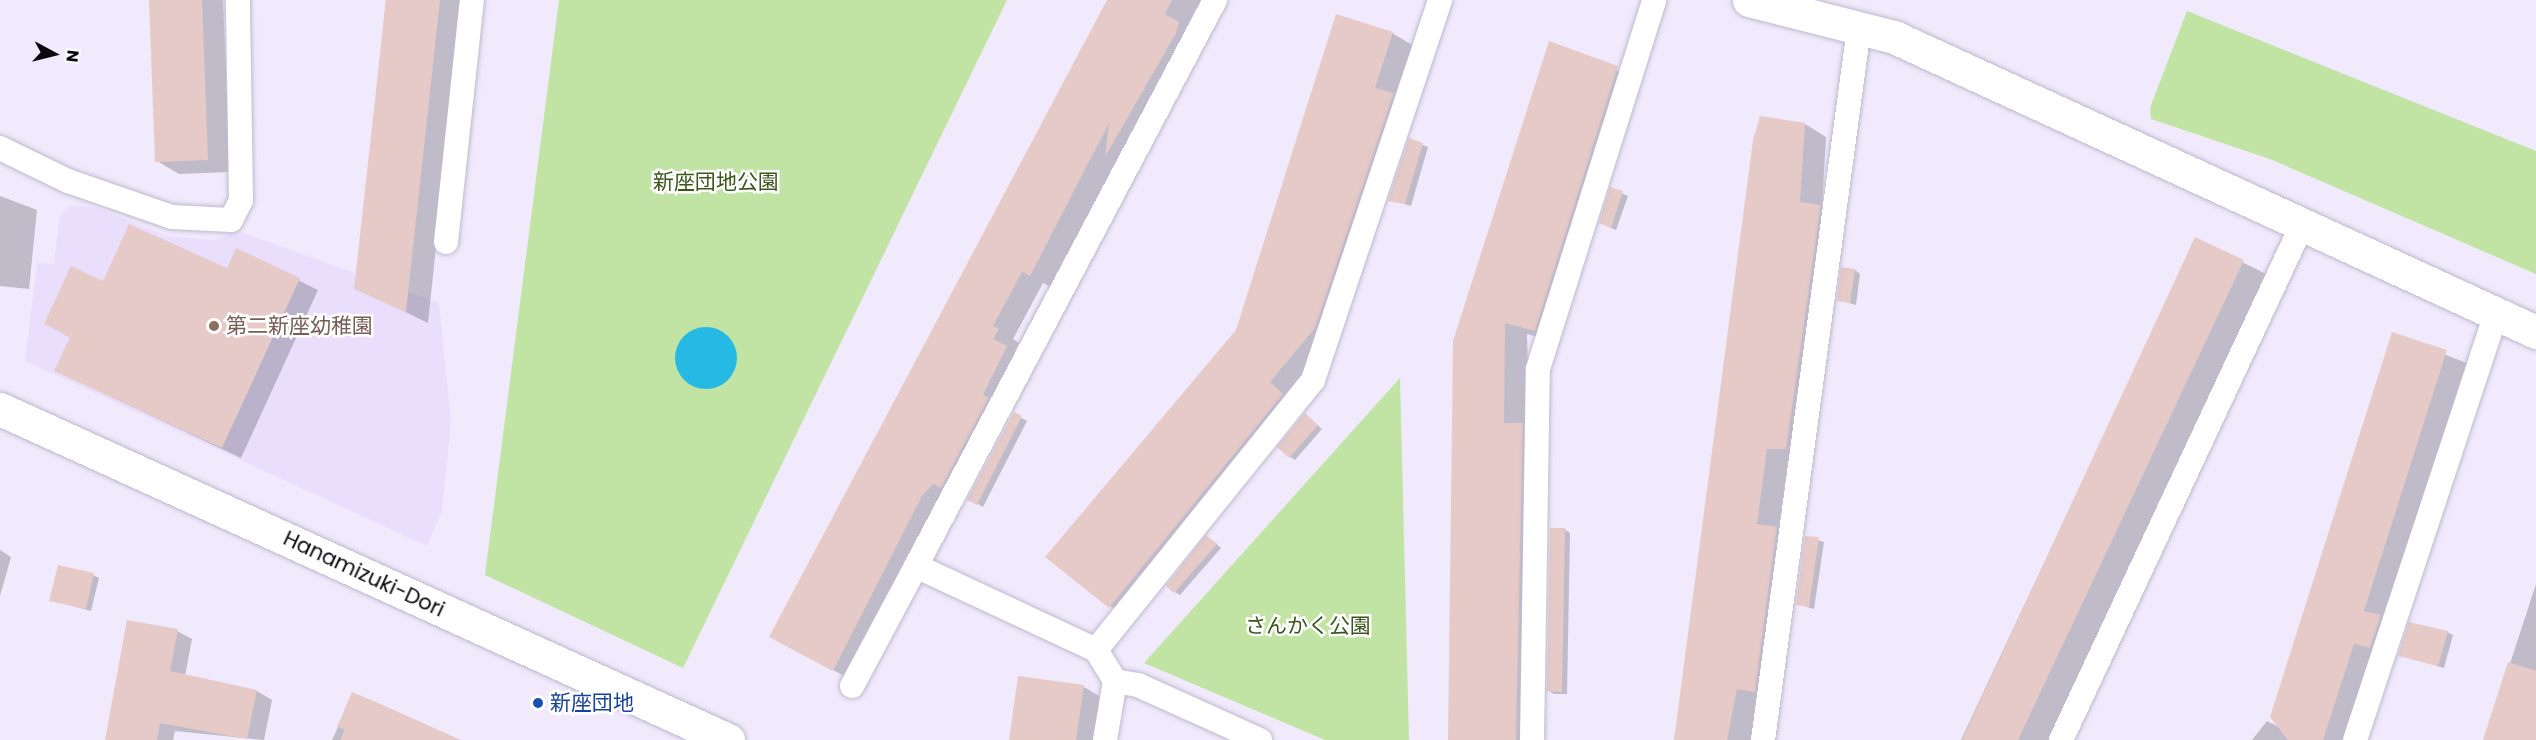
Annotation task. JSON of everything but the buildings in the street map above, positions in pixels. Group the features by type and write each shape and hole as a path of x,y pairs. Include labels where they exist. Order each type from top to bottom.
{"street":[{"path":"1749,0 1894,37 2536,332"},
{"name":"Hanamizuki-Dori","path":"0,409 728,740"}],"lane":[{"path":"0,148 68,181 172,217 231,220 241,200 238,0"},
{"path":"446,242 472,0"},
{"path":"852,686 1215,0"},
{"path":"1096,650 1313,380 1440,0"},
{"path":"1532,740 1538,369 1654,0"},
{"path":"1763,740 1859,28"},
{"path":"2061,740 2303,223"},
{"path":"2355,740 2496,313"},
{"path":"916,566 1096,650 1115,681 1105,740"},
{"path":"1115,681 1138,685 1260,740"}],"shaded area":[{"path":"71,206 95,207 166,236 213,240 238,231 439,303 451,422 442,511 427,546 25,361 37,263 54,264 60,215"}],"green space":[{"name":"新座団地公園","path":"559,0 1007,0 683,668 485,575"},
{"path":"2187,11 2536,151 2536,274 2270,159 2151,119 2150,108"},
{"name":"さんかく公園","path":"1400,378 1409,740 1325,740 1144,663"}],"water":[{"path":"706,327 718,329 728,336 735,346 737,358 735,370 728,380 718,387 706,389 694,387 684,380 677,370 675,358 677,346 684,336 694,329"}],"place":[{"name":"第二新座幼稚園","path":"214,326"},
{"name":"新座団地","path":"538,703"}]}
